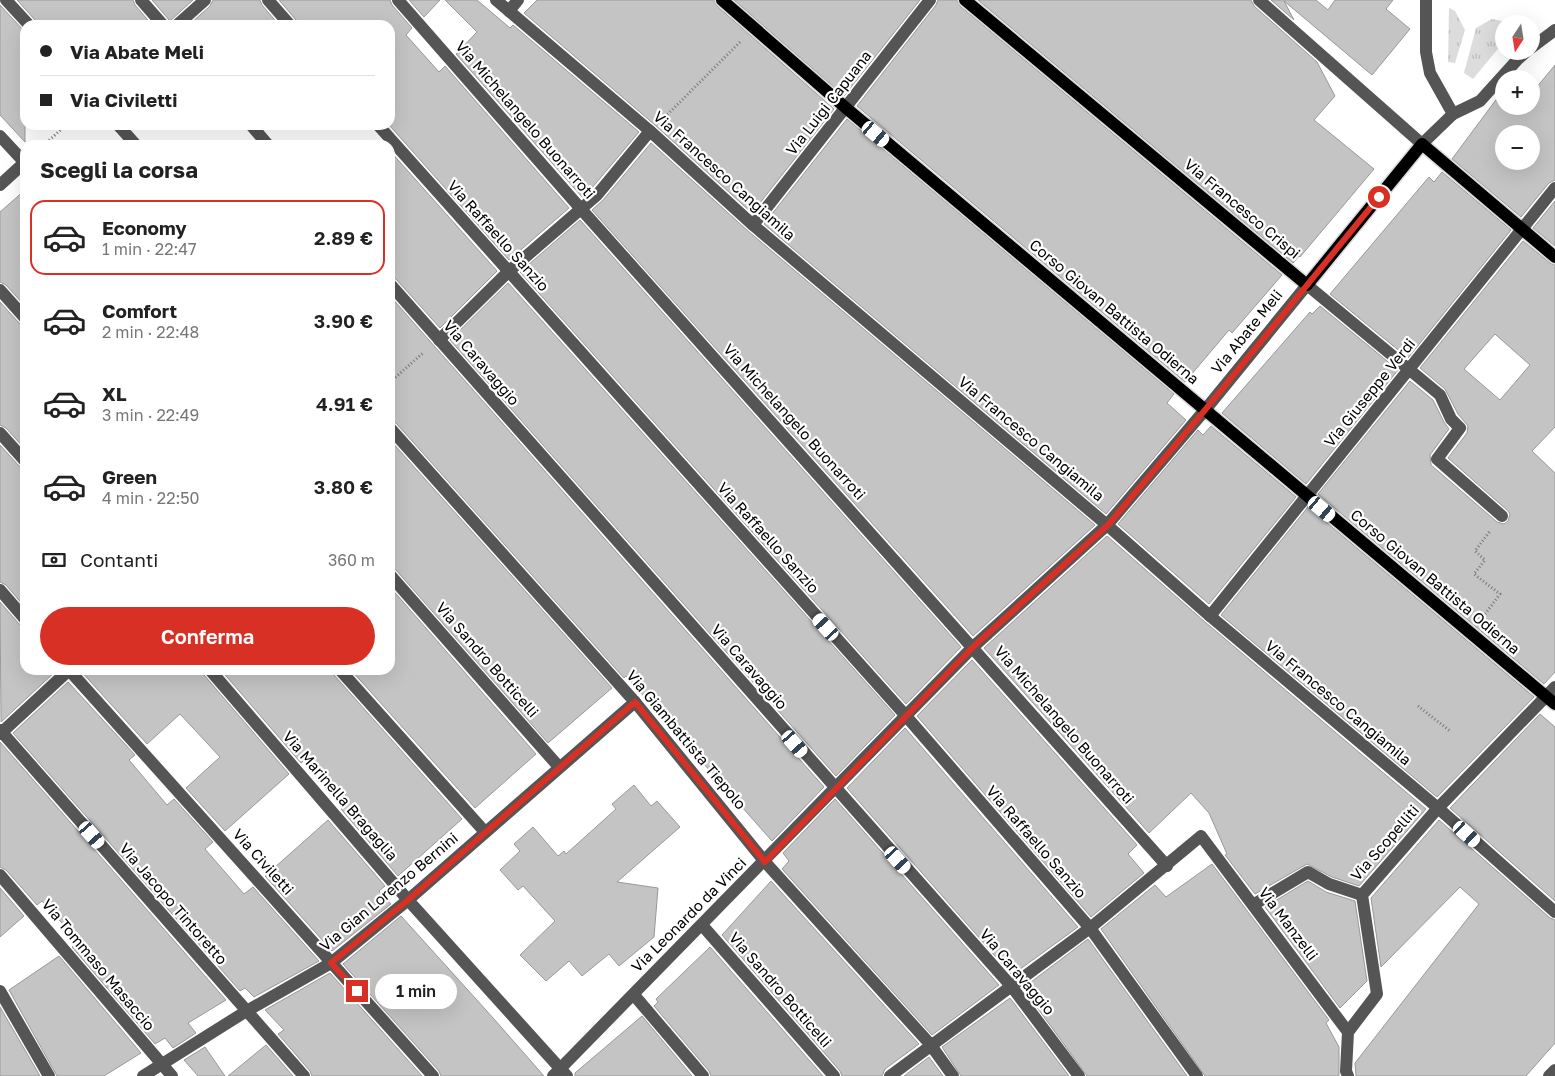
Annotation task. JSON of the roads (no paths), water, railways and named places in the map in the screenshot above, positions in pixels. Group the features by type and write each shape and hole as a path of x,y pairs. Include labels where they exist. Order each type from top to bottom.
{"main road":[{"name":"Corso Giovan Battista Odierna","path":"722,0 846,108 1471,634 1552,696"},
{"name":"Via Francesco Crispi","path":"966,0 1307,285"},
{"name":"Via Abate Meli","path":"1307,285 1422,144"},
{"path":"1422,144 1555,257"}],"street":[{"path":"6,0 24,20"},
{"path":"141,0 159,20"},
{"path":"183,20 205,0"},
{"path":"268,0 286,20"},
{"name":"Via Michelangelo Buonarroti","path":"398,0 1167,866"},
{"name":"Via Francesco Cangiamila","path":"496,0 650,131 753,225 1108,525 1210,616 1438,808 1555,912"},
{"path":"508,11 518,0"},
{"name":"Via Luigi Capuana","path":"753,225 930,0"},
{"path":"1260,0 1422,144 1453,114 1480,101 1517,60"},
{"path":"1426,0 1426,52 1430,72 1453,114"},
{"path":"1540,41 1555,30"},
{"path":"122,130 132,140"},
{"path":"255,130 264,140"},
{"name":"Via Raffaello Sanzio","path":"382,130 391,140"},
{"path":"439,340 508,272 582,209 650,131"},
{"path":"0,136 20,158"},
{"name":"Via Raffaello Sanzio","path":"395,144 906,716 1090,928 1197,1076"},
{"path":"0,185 20,167"},
{"name":"Via Giuseppe Verdi","path":"1210,616 1555,188"},
{"name":"Via Francesco Crispi","path":"1307,285 1440,396 1451,419 1460,428 1437,459 1502,516"},
{"name":"Via Abate Meli","path":"973,647 1108,525 1307,285"},
{"path":"0,290 20,312"},
{"name":"Via Caravaggio","path":"395,290 1012,987 1078,1076"},
{"path":"0,433 20,455"},
{"name":"Via Giambattista Tiepolo","path":"395,434 635,702 765,862 930,1044 953,1076"},
{"name":"Via Sandro Botticelli","path":"395,581 559,767"},
{"path":"0,590 20,613"},
{"name":"Via Leonardo da Vinci","path":"560,1073 973,647"},
{"path":"1,732 64,675"},
{"name":"Via Civiletti","path":"73,675 433,1076"},
{"name":"Via Marinella Bragaglia","path":"214,675 560,1073"},
{"path":"344,675 485,832"},
{"name":"Via Scopelliti","path":"1348,1032 1377,994 1362,895 1438,808 1552,696"},
{"name":"Via Gian Lorenzo Bernini","path":"143,1076 162,1066 245,1012 331,963 408,900 635,702"},
{"name":"Via Jacopo Tintoretto","path":"1,732 245,1012 304,1076"},
{"name":"Via Manzelli","path":"1167,866 1201,836 1348,1032"},
{"path":"890,1076 930,1044 1012,987 1090,928 1167,866"},
{"path":"1253,905 1308,872 1329,884 1362,895"},
{"name":"Via Tommaso Masaccio","path":"0,875 172,1076"},
{"name":"Via Sandro Botticelli","path":"702,925 834,1076"},
{"path":"0,991 49,1076"},
{"path":"634,995 703,1076"},
{"path":"1348,1032 1346,1071 1348,1076"},
{"path":"1549,1076 1555,1070"}]}
